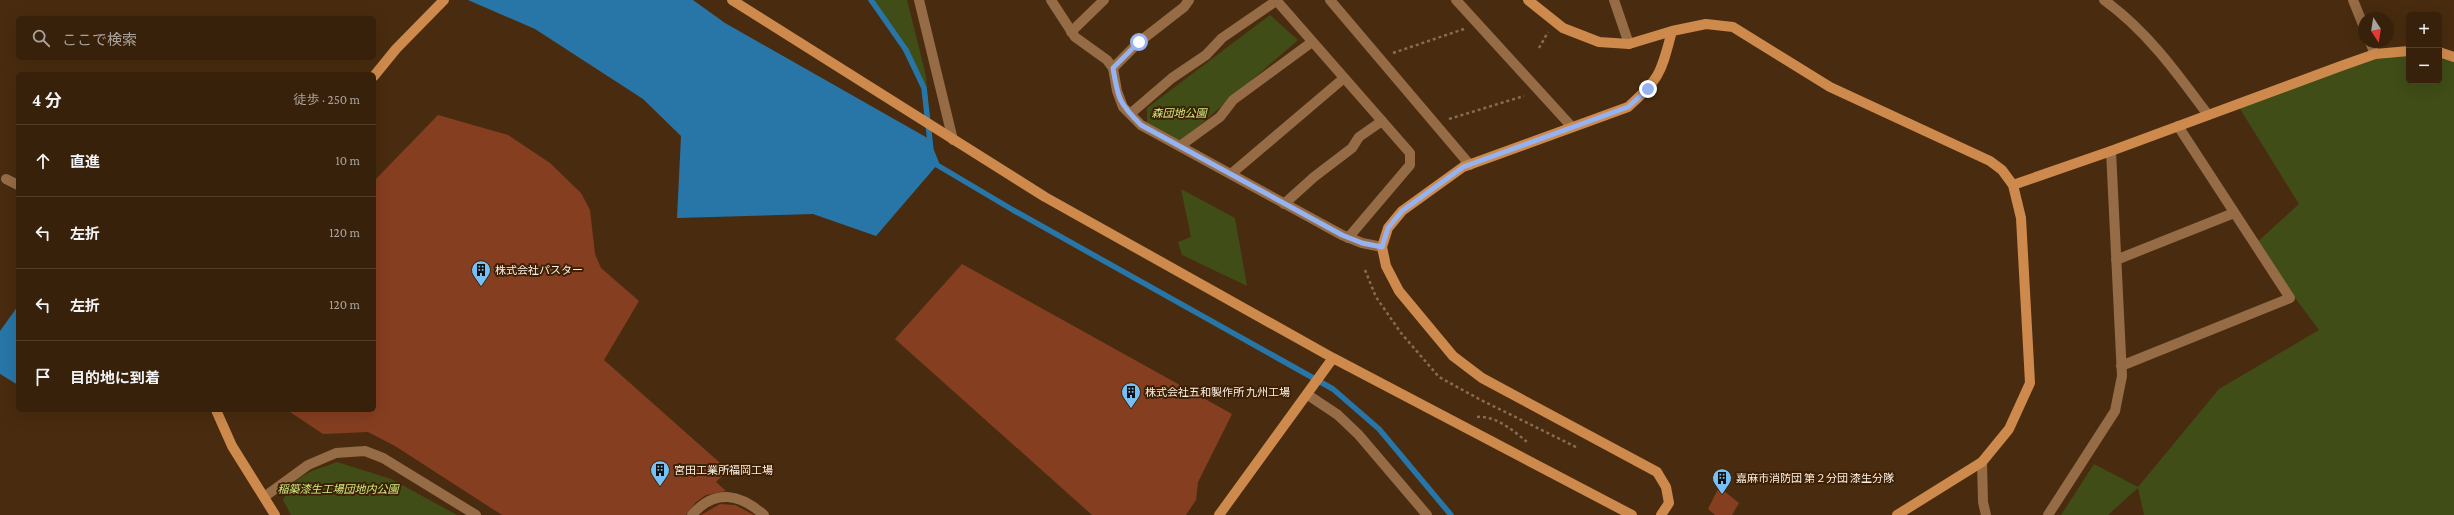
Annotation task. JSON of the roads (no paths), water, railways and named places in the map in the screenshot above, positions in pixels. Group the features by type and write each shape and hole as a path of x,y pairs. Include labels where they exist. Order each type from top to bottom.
{"street":[{"path":"376,74 396,49 444,0"},
{"path":"732,0 917,118 1046,197 1332,358 1632,515"},
{"path":"919,0 953,140"},
{"path":"1051,0 1075,37 1106,60 1113,68 1117,91 1123,107 1141,125 1348,238 1382,247"},
{"path":"1071,32 1104,0"},
{"path":"1113,68 1139,42 1184,8 1189,0"},
{"path":"1130,114 1172,78 1206,54 1222,38 1276,0 1410,153 1410,165 1348,238"},
{"path":"1330,0 1470,164"},
{"path":"1456,0 1572,127"},
{"path":"1528,0 1563,28 1599,42 1629,44 1672,31 1706,24 1733,28 1830,87 1990,161 2002,170 2013,185 2021,218 2030,383 2009,429 1982,462 1897,515"},
{"path":"1614,0 1629,44"},
{"path":"2104,0 2126,16 2158,48 2208,115"},
{"path":"2353,0 2358,12"},
{"path":"1661,515 1669,503 1666,488 1657,472 1482,378 1453,356 1399,291 1386,266 1382,247 1388,228 1402,211 1470,164 1628,107 1648,89 1660,74 1672,31"},
{"path":"1180,146 1220,117 1233,100 1312,42"},
{"path":"2372,48 2375,54"},
{"path":"2013,185 2111,151 2375,54 2406,51"},
{"path":"2442,53 2454,57"},
{"path":"1231,174 1344,78"},
{"path":"1284,204 1314,177 1352,148 1359,137 1382,121"},
{"path":"2121,366 2290,298 2178,126"},
{"path":"2048,515 2115,411 2122,376 2111,151"},
{"path":"6,179 16,184"},
{"path":"2116,260 2234,213"},
{"path":"1219,515 1308,394 1332,358"},
{"path":"1308,394 1338,415 1358,434 1427,515"},
{"path":"217,412 232,446 275,515"},
{"path":"264,497 308,465 336,453 364,451 383,458 476,515"},
{"path":"1982,462 1983,502 1986,515"},
{"path":"692,515 700,506 712,499 726,496 739,498 752,504 764,515"}],"water":[{"path":"468,0 693,0 725,23 931,140 930,152 937,165 876,236 813,214 677,218 681,136 643,99 535,29"},
{"path":"16,309 16,384 0,374 0,331"}],"waterway":[{"path":"871,0 906,50 924,88 931,150 937,165 1013,210 1333,389 1379,429 1451,515"}],"place":[{"name":"株式会社パスター","path":"481,287"},
{"name":"株式会社五和製作所 九州工場","path":"1131,409"},
{"name":"宮田工業所福岡工場","path":"660,487"},
{"name":"嘉麻市消防団 第２分団 漆生分隊","path":"1722,495"}],"park label":[{"name":"森団地公園","path":"1179,113"},
{"name":"稲築漆生工場団地内公園","path":"338,489"}]}
